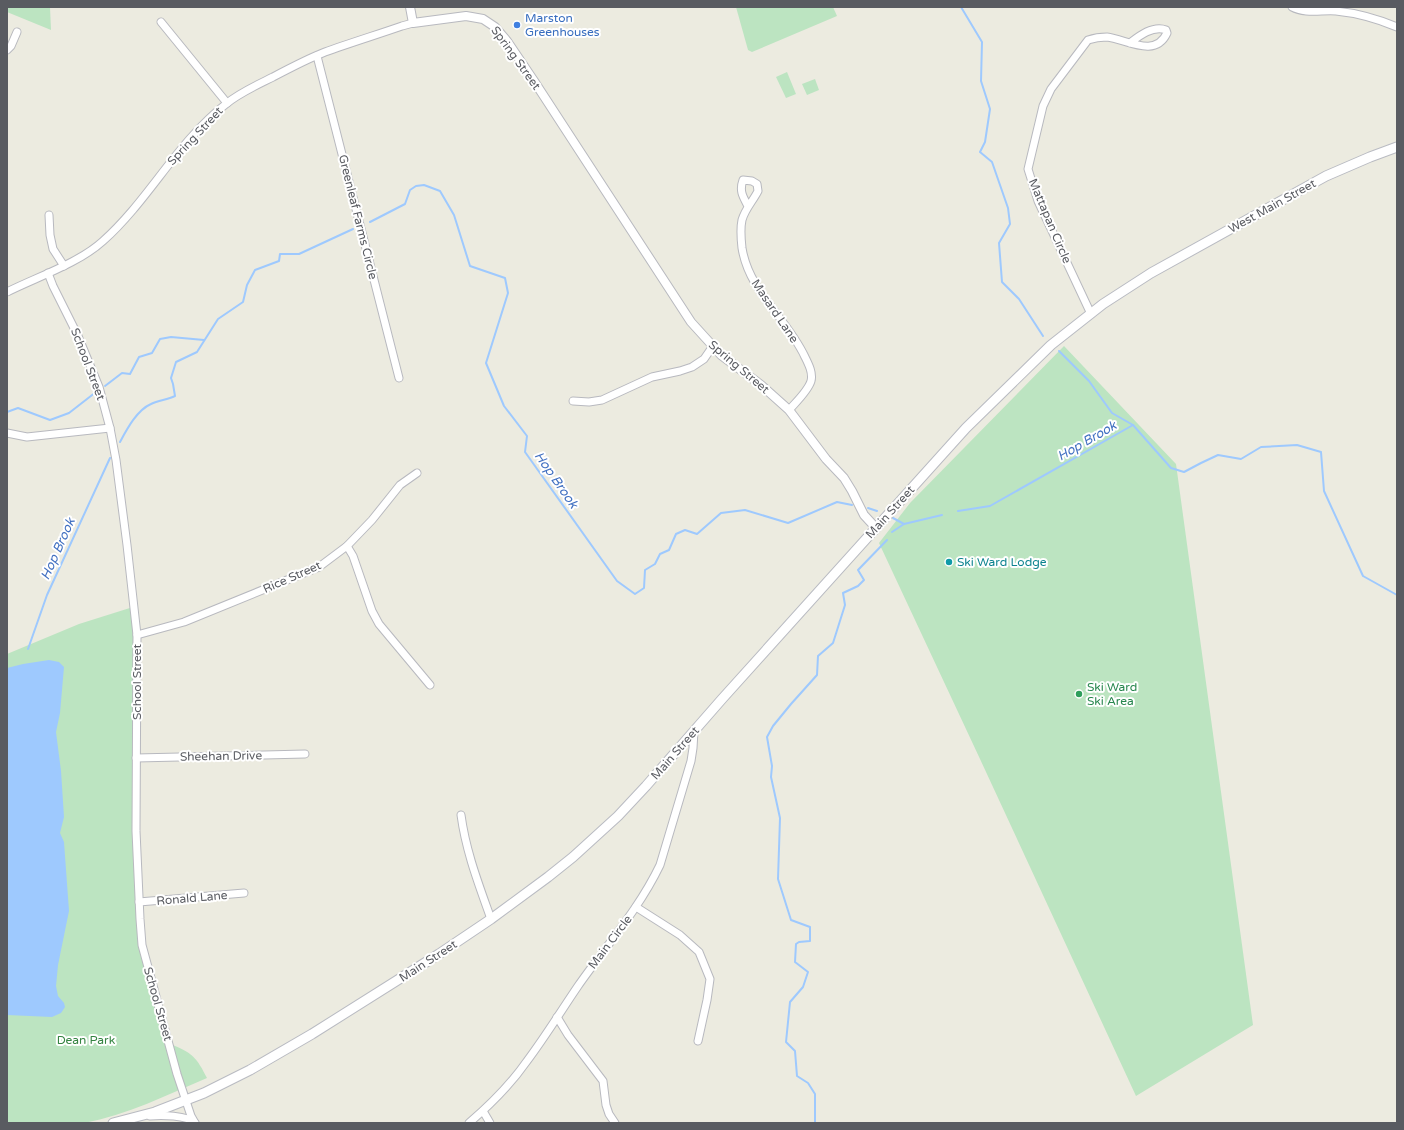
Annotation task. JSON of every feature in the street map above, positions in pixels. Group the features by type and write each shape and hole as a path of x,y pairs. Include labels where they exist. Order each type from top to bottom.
{"main road":[{"name":"West Main Street","path":"1152,272 1326,176 1370,156 1397,148"},
{"name":"Main Street","path":"113,1123 155,1112 212,1089 250,1070 312,1034 439,954 548,878 618,816 647,785 966,428 1000,393 1051,345 1103,304 1152,272"}],"street":[{"path":"410,7 413,23"},
{"path":"1292,7 1297,10 1304,11 1335,11 1352,14 1397,27"},
{"name":"Spring Street","path":"7,292 64,266 89,252 102,242 140,200 189,139 226,103 255,86 317,56 413,23 466,16 483,19 495,27 507,41 691,322 721,355 761,385 789,410 826,459 844,478 864,515 876,528"},
{"path":"161,22 226,103"},
{"path":"7,50 11,46 17,32"},
{"name":"Mattapan Circle","path":"1091,314 1038,201 1028,169 1050,89 1088,40 1097,37 1107,37 1130,43"},
{"name":"Greenleaf Farms Circle","path":"317,56 399,378"},
{"name":"Masard Lane","path":"748,206 742,221 740,238 744,261 755,284 767,302 788,327 802,351 811,374 811,381 808,387 789,410"},
{"path":"49,216 50,235 53,249 64,266"},
{"name":"School Street","path":"48,273 91,366 99,387 110,428 116,460 137,635 136,831 142,939 145,957 177,1074 186,1099"},
{"path":"573,401 590,402 602,400 652,377 692,367 704,359 713,346"},
{"path":"7,433 27,437 110,428"},
{"name":"Rice Street","path":"137,635 184,622 310,571 327,562 347,546 372,520 400,485 417,473"},
{"path":"347,546 353,556 372,611 379,624 430,685"},
{"name":"Main Circle","path":"469,1123 483,1111 527,1062 578,986 636,907 660,865 691,761 694,731"},
{"name":"Sheehan Drive","path":"136,758 305,754"},
{"path":"461,815 470,859 491,919"},
{"name":"Ronald Lane","path":"139,902 244,893"},
{"path":"636,907 680,936 699,952 710,979 698,1042"},
{"path":"557,1017 568,1035 603,1081 606,1105 609,1114 615,1123"},
{"path":"186,1099 191,1116 195,1123"},
{"path":"483,1111 490,1123"},
{"path":"138,1116 174,1116 192,1120 195,1123"}],"green space":[{"path":"7,7 50,7 51,30 7,12"},
{"path":"736,7 833,7 837,16 752,52 748,50"},
{"path":"787,72 796,94 786,98 776,77"},
{"path":"815,79 819,90 807,95 802,84"},
{"name":"Ski Ward Ski Area","path":"1064,346 1176,464 1253,1025 1136,1096 879,543 910,503"},
{"name":"Dean Park","path":"133,607 137,917 170,1044 193,1056 207,1078 131,1110 84,1123 7,1123 7,654 79,624"}],"water":[{"path":"49,660 59,662 64,667 60,713 56,732 61,771 64,817 60,833 64,842 69,911 58,965 56,986 58,996 64,1003 65,1007 61,1013 52,1017 7,1015 7,668"}],"waterway":[{"path":"961,7 982,42 981,81 990,109 985,142 980,152 992,162 1008,208 1010,224 999,243 1002,282 1019,299 1043,336"},
{"name":"Hop Brook","path":"370,222 405,204 410,190 416,186 424,185 440,191 454,215 470,266 505,278 508,293 486,363 504,406 527,436 525,452 617,581 635,594 644,588 645,570 655,564 660,554 669,550 676,534 685,530 697,534 721,513 745,510 788,523 837,502 852,505"},
{"name":"Hop Brook","path":"120,442 133,420 141,411 154,403 175,396 171,378 176,362 197,352 218,319 243,302 247,285 255,270 279,261 280,254 299,254 353,229"},
{"path":"105,386 122,373 130,374 139,357 152,353 160,339 171,337 204,340"},
{"path":"1059,351 1089,381 1112,413 1133,425"},
{"path":"7,412 18,408 50,420 69,413 96,392"},
{"name":"Hop Brook","path":"958,511 990,506 1133,425 1171,468 1184,472 1218,455 1241,459 1261,447 1297,445 1321,452 1324,491 1363,576 1397,595"},
{"name":"Hop Brook","path":"28,649 47,595 110,458"},
{"name":"Hop Brook","path":"868,508 877,511"},
{"name":"Hop Brook","path":"893,518 904,524 942,515"},
{"path":"892,532 904,524"},
{"path":"815,1123 815,1094 808,1083 797,1076 795,1051 786,1042 790,1002 803,987 808,972 795,962 796,944 799,942 810,941 810,927 791,920 778,879 780,818 771,777 772,766 767,737 773,726 817,675 818,656 833,643 845,605 843,593 858,586 864,580 858,570 887,540"}],"place":[{"name":"Marston Greenhouses","path":"517,25"},
{"name":"Ski Ward Lodge","path":"949,562"},
{"name":"Ski Ward Ski Area","path":"1079,694"}]}
